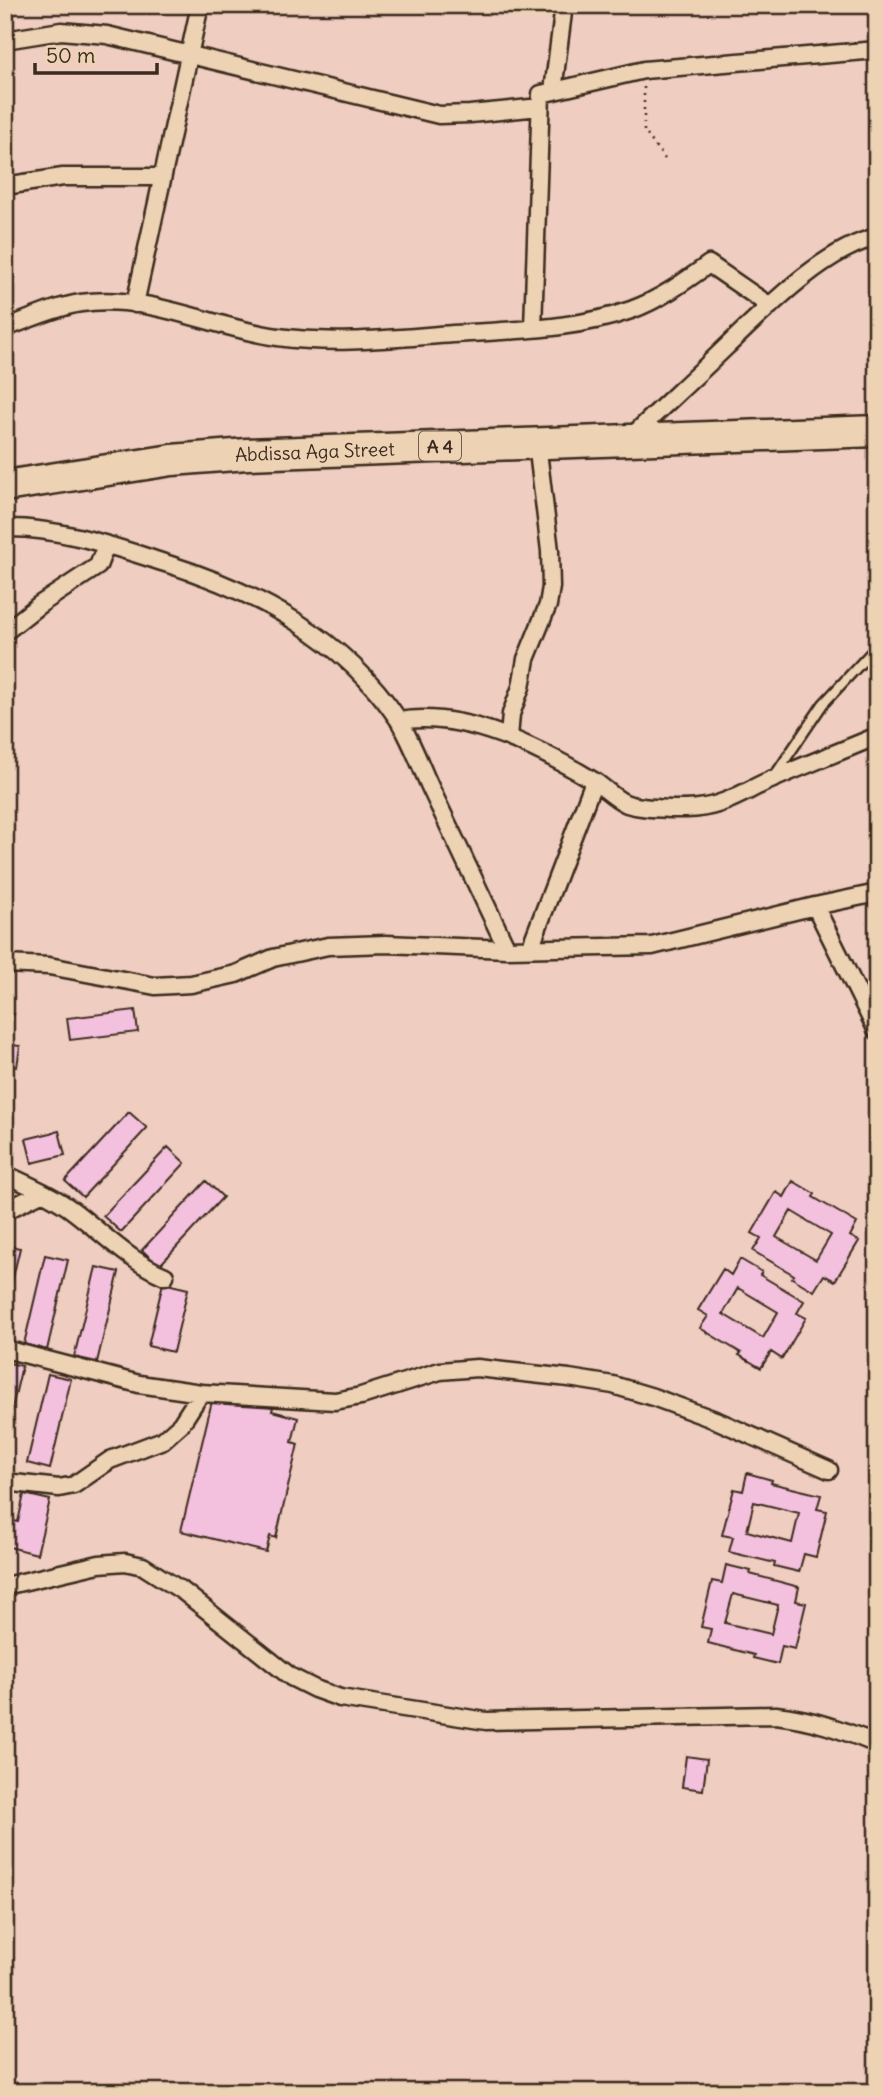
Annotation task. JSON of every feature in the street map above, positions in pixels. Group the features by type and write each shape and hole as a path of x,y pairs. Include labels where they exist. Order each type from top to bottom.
{"highway":[{"name":"Abdissa Aga Street","path":"5,486 172,460 247,454 877,430"}],"street":[{"path":"135,304 200,5"},
{"path":"553,91 564,5"},
{"path":"5,40 61,31 107,34 439,115 540,107"},
{"path":"533,328 541,94 644,70 877,50"},
{"path":"5,186 63,177 161,177"},
{"path":"629,439 770,306 834,255 877,237"},
{"path":"5,328 81,303 135,304 174,311 240,330 309,340 344,341 533,328 568,324 632,310 667,293 709,264 770,306"},
{"path":"509,737 526,659 548,605 551,587 550,551 537,443"},
{"path":"5,528 52,532 106,545 210,578 292,618 345,657 399,721 507,949"},
{"path":"9,625 98,566 106,545"},
{"path":"399,721 428,718 444,720 509,737 594,781 626,804 676,810 728,802 772,779 877,736"},
{"path":"530,948 594,781"},
{"path":"5,964 49,966 155,986 191,984 236,974 273,958 328,946 386,944 507,949 652,946 877,893"},
{"path":"815,906 877,1031"},
{"path":"5,1174 72,1209 129,1256 165,1276"},
{"path":"5,1211 43,1192"},
{"path":"5,1349 139,1384 201,1393 335,1401 361,1396 440,1371 477,1368 526,1372 613,1385 653,1397 718,1421 829,1470"},
{"path":"5,1482 59,1488 74,1485 110,1460 163,1440 181,1424 201,1393"},
{"path":"5,1587 99,1564 125,1562 143,1566 184,1592 291,1677 340,1698 486,1721 789,1717 836,1727 877,1744"}],"lane":[{"path":"772,779 822,704 877,646"}],"path":[{"path":"644,70 644,131 664,159"}],"building":[{"path":"5,1009 14,1014 5,1031"},
{"path":"135,1010 138,1032 70,1040 67,1018"},
{"path":"5,1044 20,1046 17,1067 13,1066 11,1076 5,1075"},
{"path":"129,1112 147,1128 83,1197 65,1181"},
{"path":"59,1131 65,1155 32,1163 26,1139"},
{"path":"168,1147 185,1163 121,1232 103,1216"},
{"path":"206,1181 223,1197 159,1266 142,1250"},
{"path":"793,1181 815,1194 813,1197 857,1223 850,1236 859,1241 835,1281 824,1275 814,1291 792,1278 794,1275 753,1251 761,1238 752,1233 776,1192 784,1197","holes":["791,1211 831,1235 816,1260 776,1237"]},
{"path":"5,1245 20,1248 5,1311"},
{"path":"45,1255 68,1260 47,1350 24,1344"},
{"path":"740,1259 762,1272 760,1275 804,1301 797,1313 806,1318 782,1359 771,1352 761,1368 700,1328 708,1316 698,1310 723,1269 731,1275","holes":["738,1288 778,1312 763,1338 723,1314"]},
{"path":"96,1267 119,1272 97,1362 74,1357"},
{"path":"163,1283 188,1289 173,1352 148,1346"},
{"path":"5,1362 22,1366 5,1438"},
{"path":"48,1374 71,1379 50,1469 27,1463"},
{"path":"220,1394 273,1407 272,1411 298,1418 292,1442 298,1444 276,1538 270,1536 266,1552 181,1531 212,1401 218,1403"},
{"path":"747,1473 772,1480 771,1483 821,1495 817,1509 827,1511 816,1557 804,1554 799,1572 729,1552 733,1537 722,1535 734,1489 743,1491","holes":["754,1502 799,1513 792,1543 747,1531"]},
{"path":"24,1494 50,1500 37,1554 5,1546 5,1519 18,1522"},
{"path":"726,1565 799,1587 796,1601 806,1603 795,1649 782,1646 778,1664 708,1643 711,1629 701,1627 712,1581 722,1583","holes":["733,1594 778,1605 771,1634 725,1623"]},
{"path":"686,1756 707,1759 703,1790 682,1787"}]}
